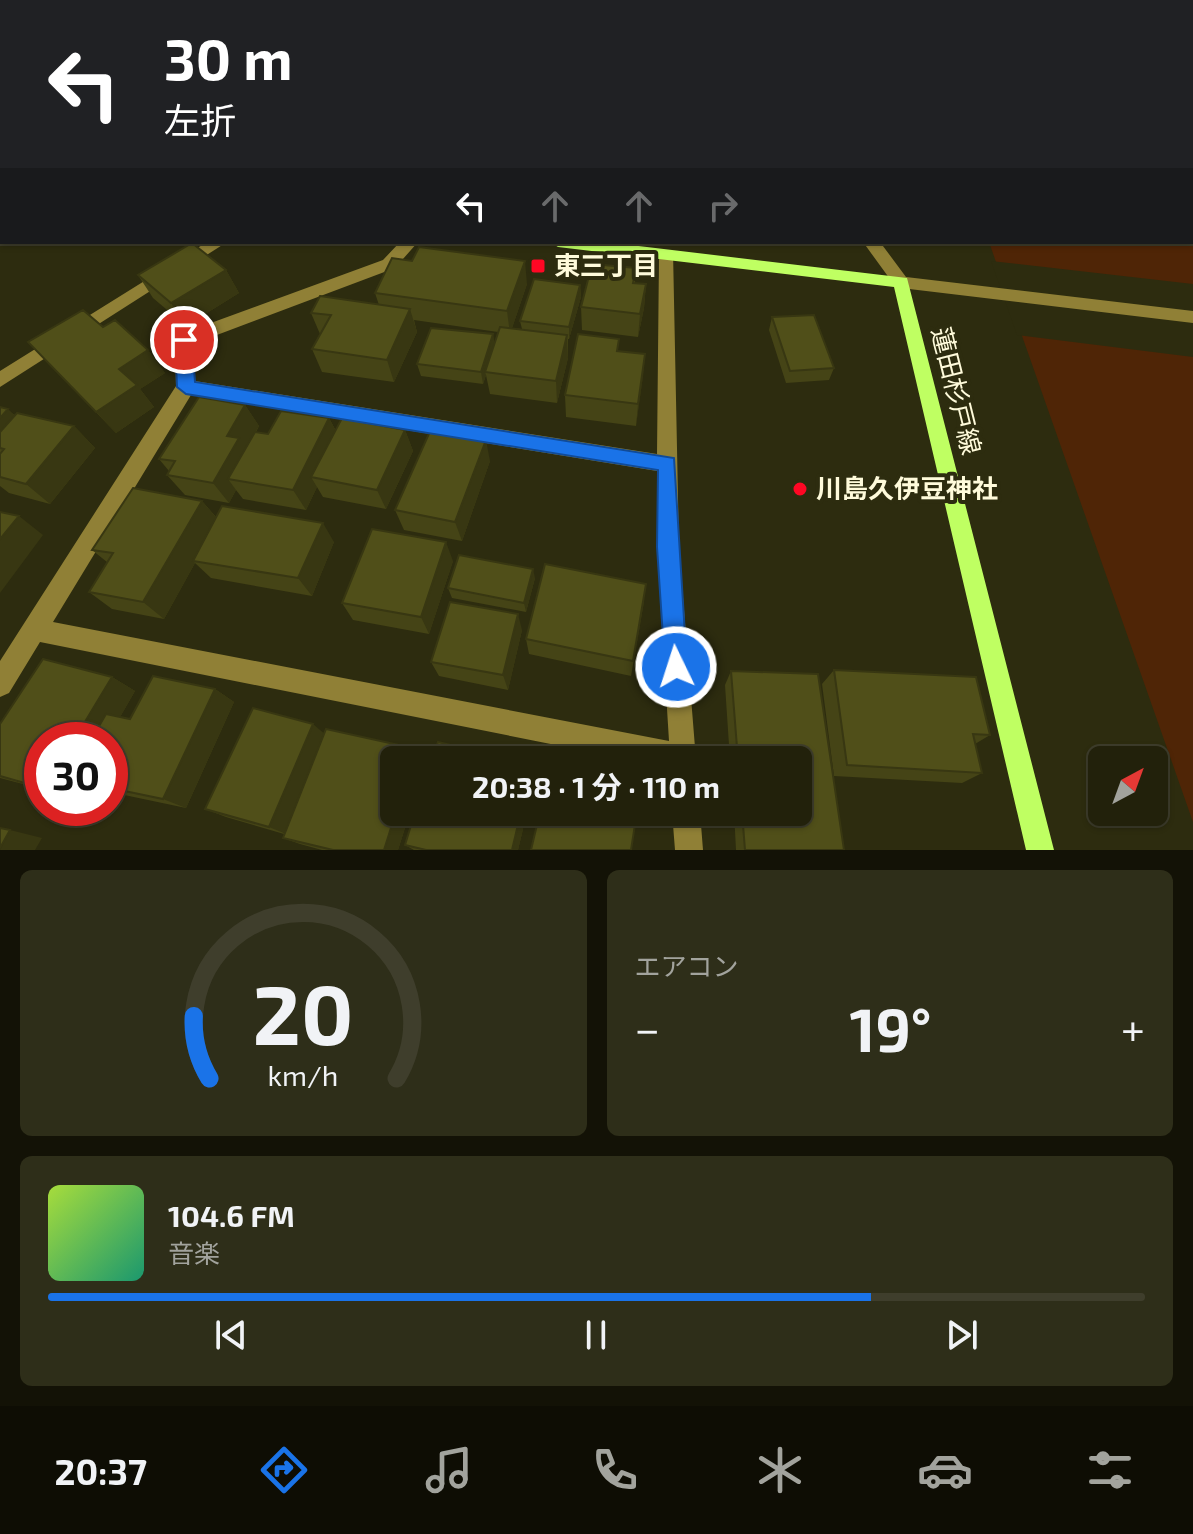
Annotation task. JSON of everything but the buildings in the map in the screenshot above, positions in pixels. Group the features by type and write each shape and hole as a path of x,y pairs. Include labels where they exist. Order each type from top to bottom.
{"main road":[{"path":"575,244 901,282"},
{"name":"蓮田杉戸線","path":"901,282 1040,850"}],"street":[{"path":"0,380 216,244"},
{"path":"0,684 186,387 184,340 389,264 408,244"},
{"path":"872,244 901,282 1193,317"},
{"path":"667,255 668,547 682,746"},
{"path":"186,387 667,464"},
{"path":"36,630 622,746"},
{"path":"687,826 689,850"}],"shaded area":[{"path":"990,244 1193,244 1193,822"}],"pier":[{"path":"991,261 1193,284 1193,357 1017,335"}],"place":[{"name":"東三丁目","path":"538,266"},
{"name":"川島久伊豆神社","path":"800,489"}],"route":[{"path":"184,340 186,387 667,464 668,547 676,667"}]}
